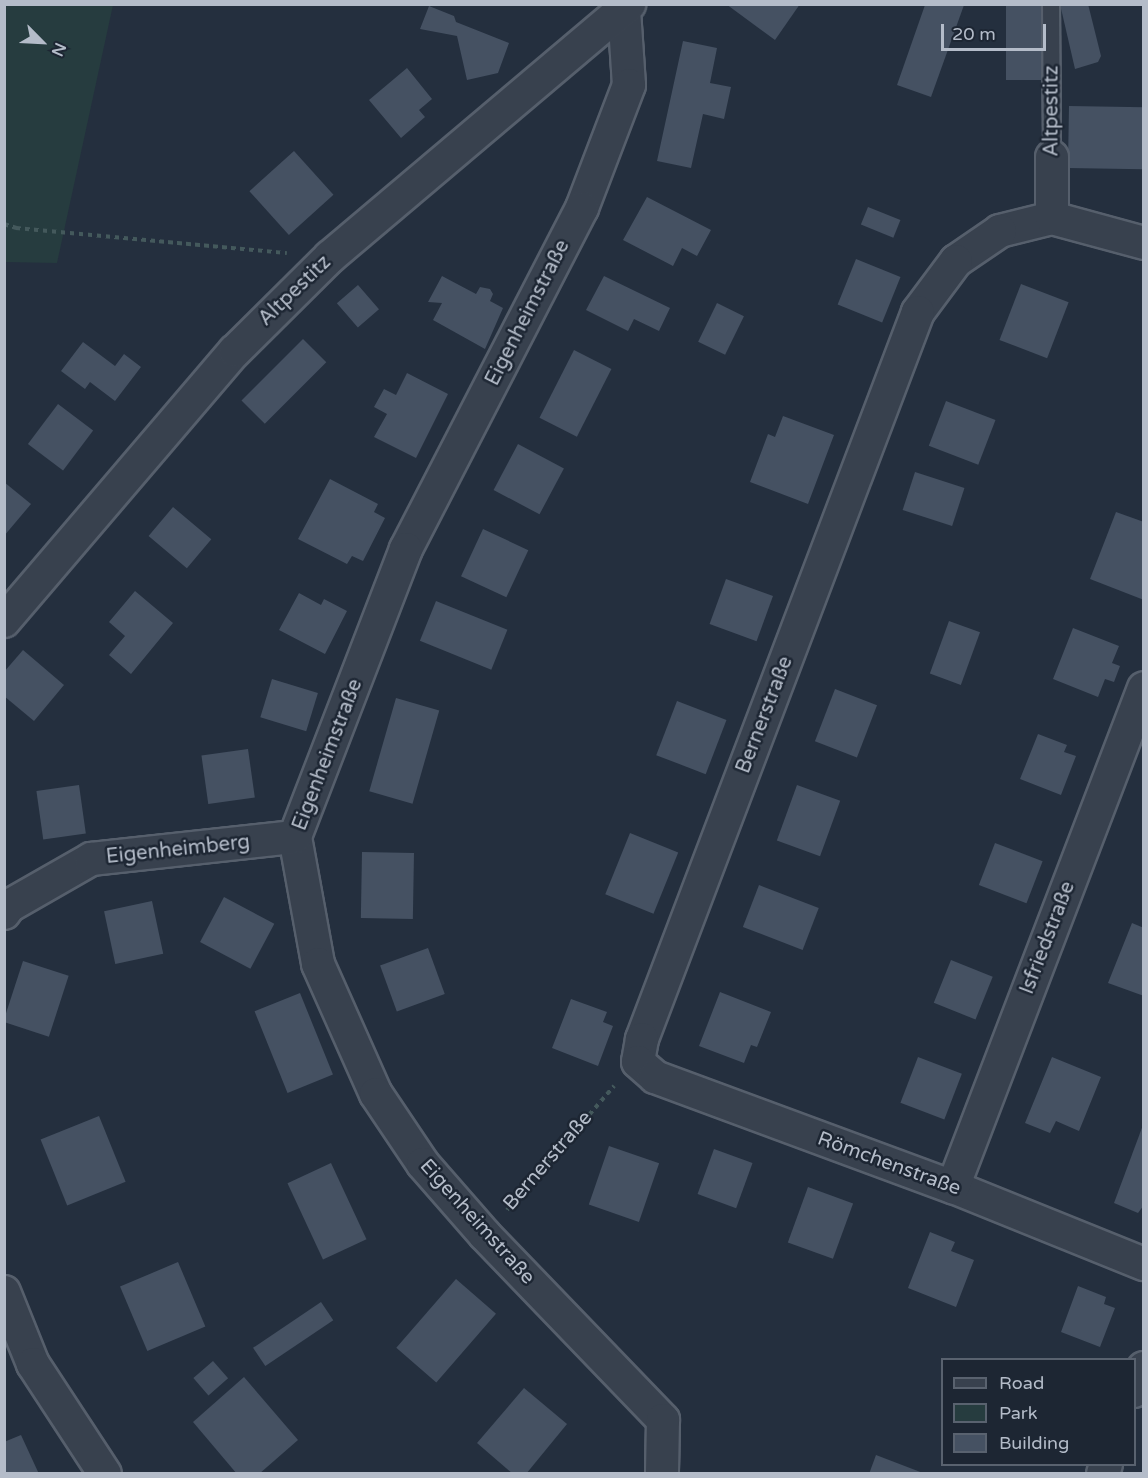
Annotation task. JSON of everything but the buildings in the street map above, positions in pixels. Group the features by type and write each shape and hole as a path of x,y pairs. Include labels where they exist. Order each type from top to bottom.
{"street":[{"name":"Altpestitz","path":"4,621 235,351 330,257 626,7"},
{"name":"Eigenheimstraße","path":"626,7 628,85 582,207 406,549 295,837 318,964 376,1094 423,1164 485,1235 663,1420 662,1473"},
{"name":"Altpestitz","path":"1052,157 1052,218"},
{"path":"1052,218 1143,243"},
{"name":"Bernerstraße","path":"638,1062 642,1039 918,312 956,261 1000,231 1052,218"},
{"name":"Isfriedstraße","path":"953,1187 1143,688"},
{"name":"Eigenheimberg","path":"4,913 9,906 91,859 295,837"},
{"name":"Römchenstraße","path":"638,1062 655,1077 953,1187 1143,1264"},
{"path":"4,1292 33,1364 105,1473"},
{"path":"1136,1386 1143,1368"}],"lane":[{"name":"Altpestitz","path":"1051,4 1052,157"}],"path":[{"path":"4,224 16,228 330,257"},
{"name":"Bernerstraße","path":"485,1235 638,1062"}],"green space":[{"path":"5,4 113,5 57,263 5,262"}]}
